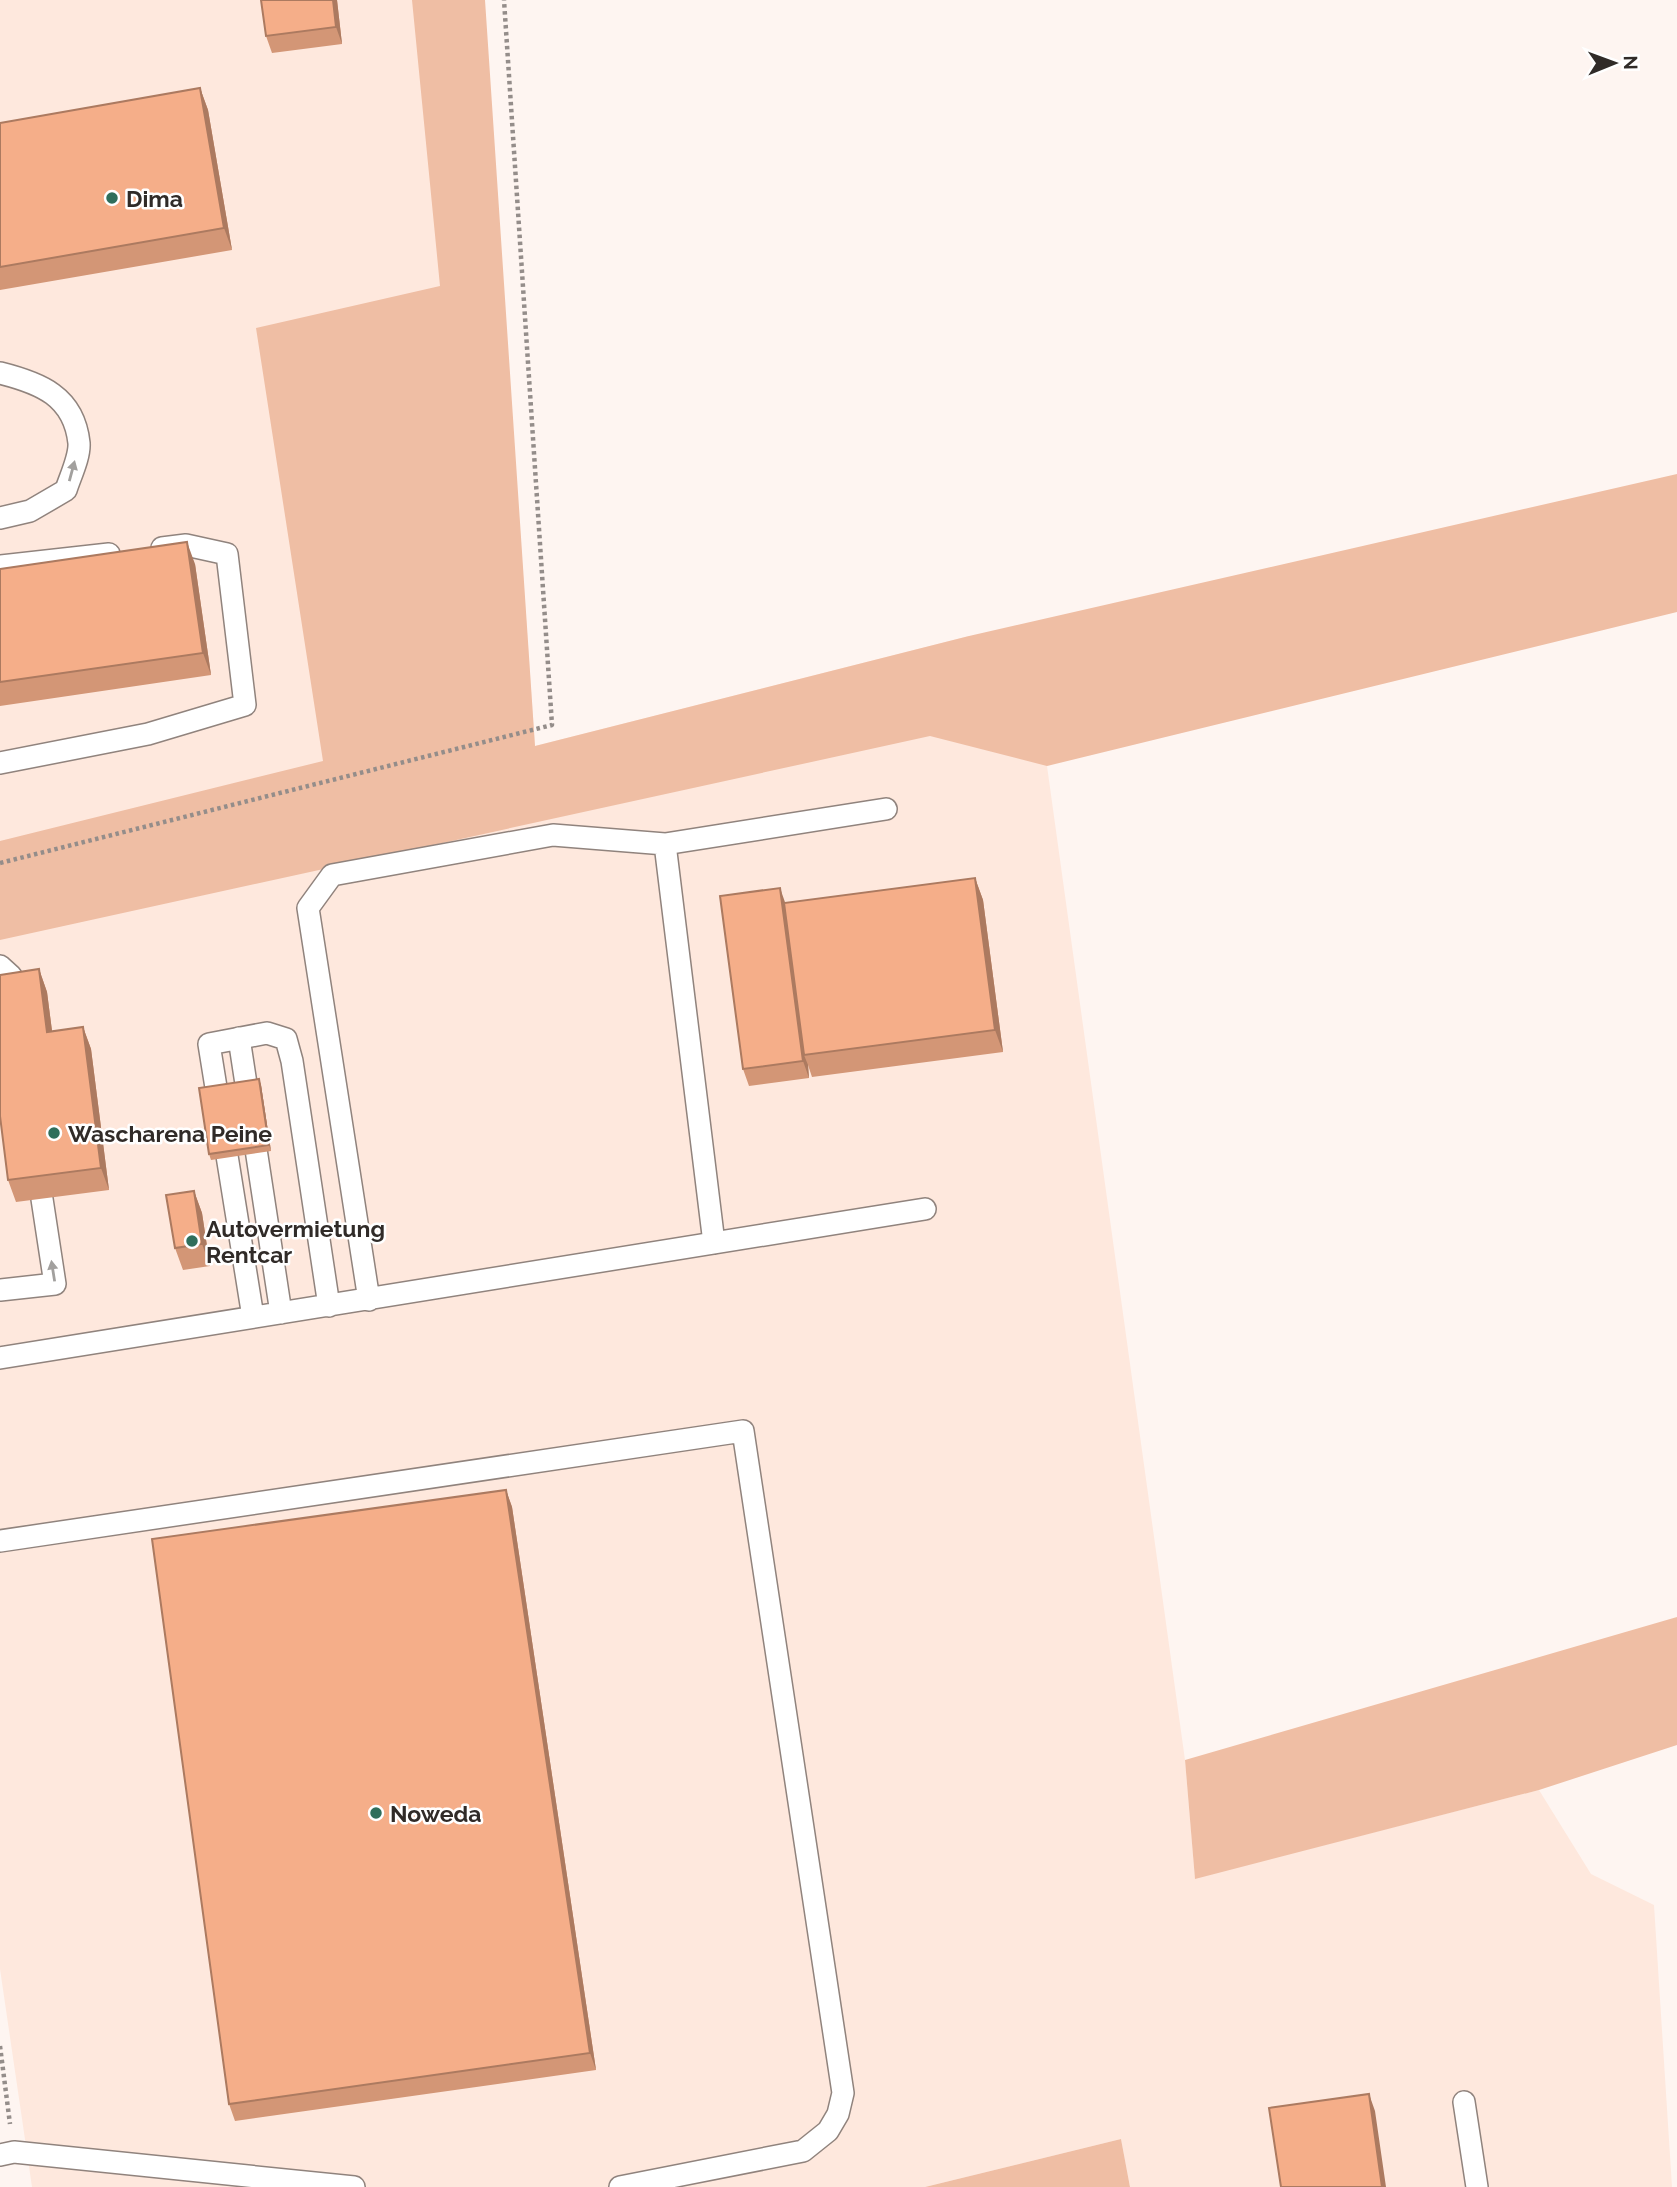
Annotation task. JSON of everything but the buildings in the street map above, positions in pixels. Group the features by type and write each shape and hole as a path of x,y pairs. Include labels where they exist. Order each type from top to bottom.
{"lane":[{"path":"0,373 34,381 67,405 79,444 66,490 30,511 0,518"},
{"path":"0,566 186,545 227,554 245,705 148,734 0,763"},
{"path":"369,1300 308,908 332,875 553,835 665,844 886,809"},
{"path":"665,844 714,1243"},
{"path":"0,966 11,976 14,996"},
{"path":"253,1317 209,1044 267,1033 286,1039 292,1062 329,1306"},
{"path":"239,1038 281,1313"},
{"path":"0,1290 55,1284 42,1199"},
{"path":"0,1357 925,1209"},
{"path":"0,1541 743,1431 843,2093 838,2114 828,2131 803,2151 620,2187"},
{"path":"1464,2102 1477,2187"},
{"path":"7,2154 354,2187"}],"path":[{"path":"0,863 552,725 504,0"},
{"path":"0,2046 7,2154"}],"shaded area":[{"path":"0,0 483,0 535,746 969,636 1047,766 1185,1760 1195,1878 1539,1790 1591,1874 1654,1905 1672,2187 1130,2187 1121,2139 925,2187 32,2187 0,1969"},
{"path":"412,0 485,0 535,746 969,636 1677,474 1677,612 1047,766 930,736 0,940 0,841 323,761 256,328 440,286"},
{"path":"1677,1617 1677,1745 1539,1790 1195,1879 1185,1760"},
{"path":"1121,2139 1130,2187 925,2187"}],"place":[{"name":"Dima","path":"112,198"},
{"name":"Wascharena Peine","path":"54,1133"},
{"name":"Autovermietung Rentcar","path":"192,1241"},
{"name":"Noweda","path":"376,1813"}]}
